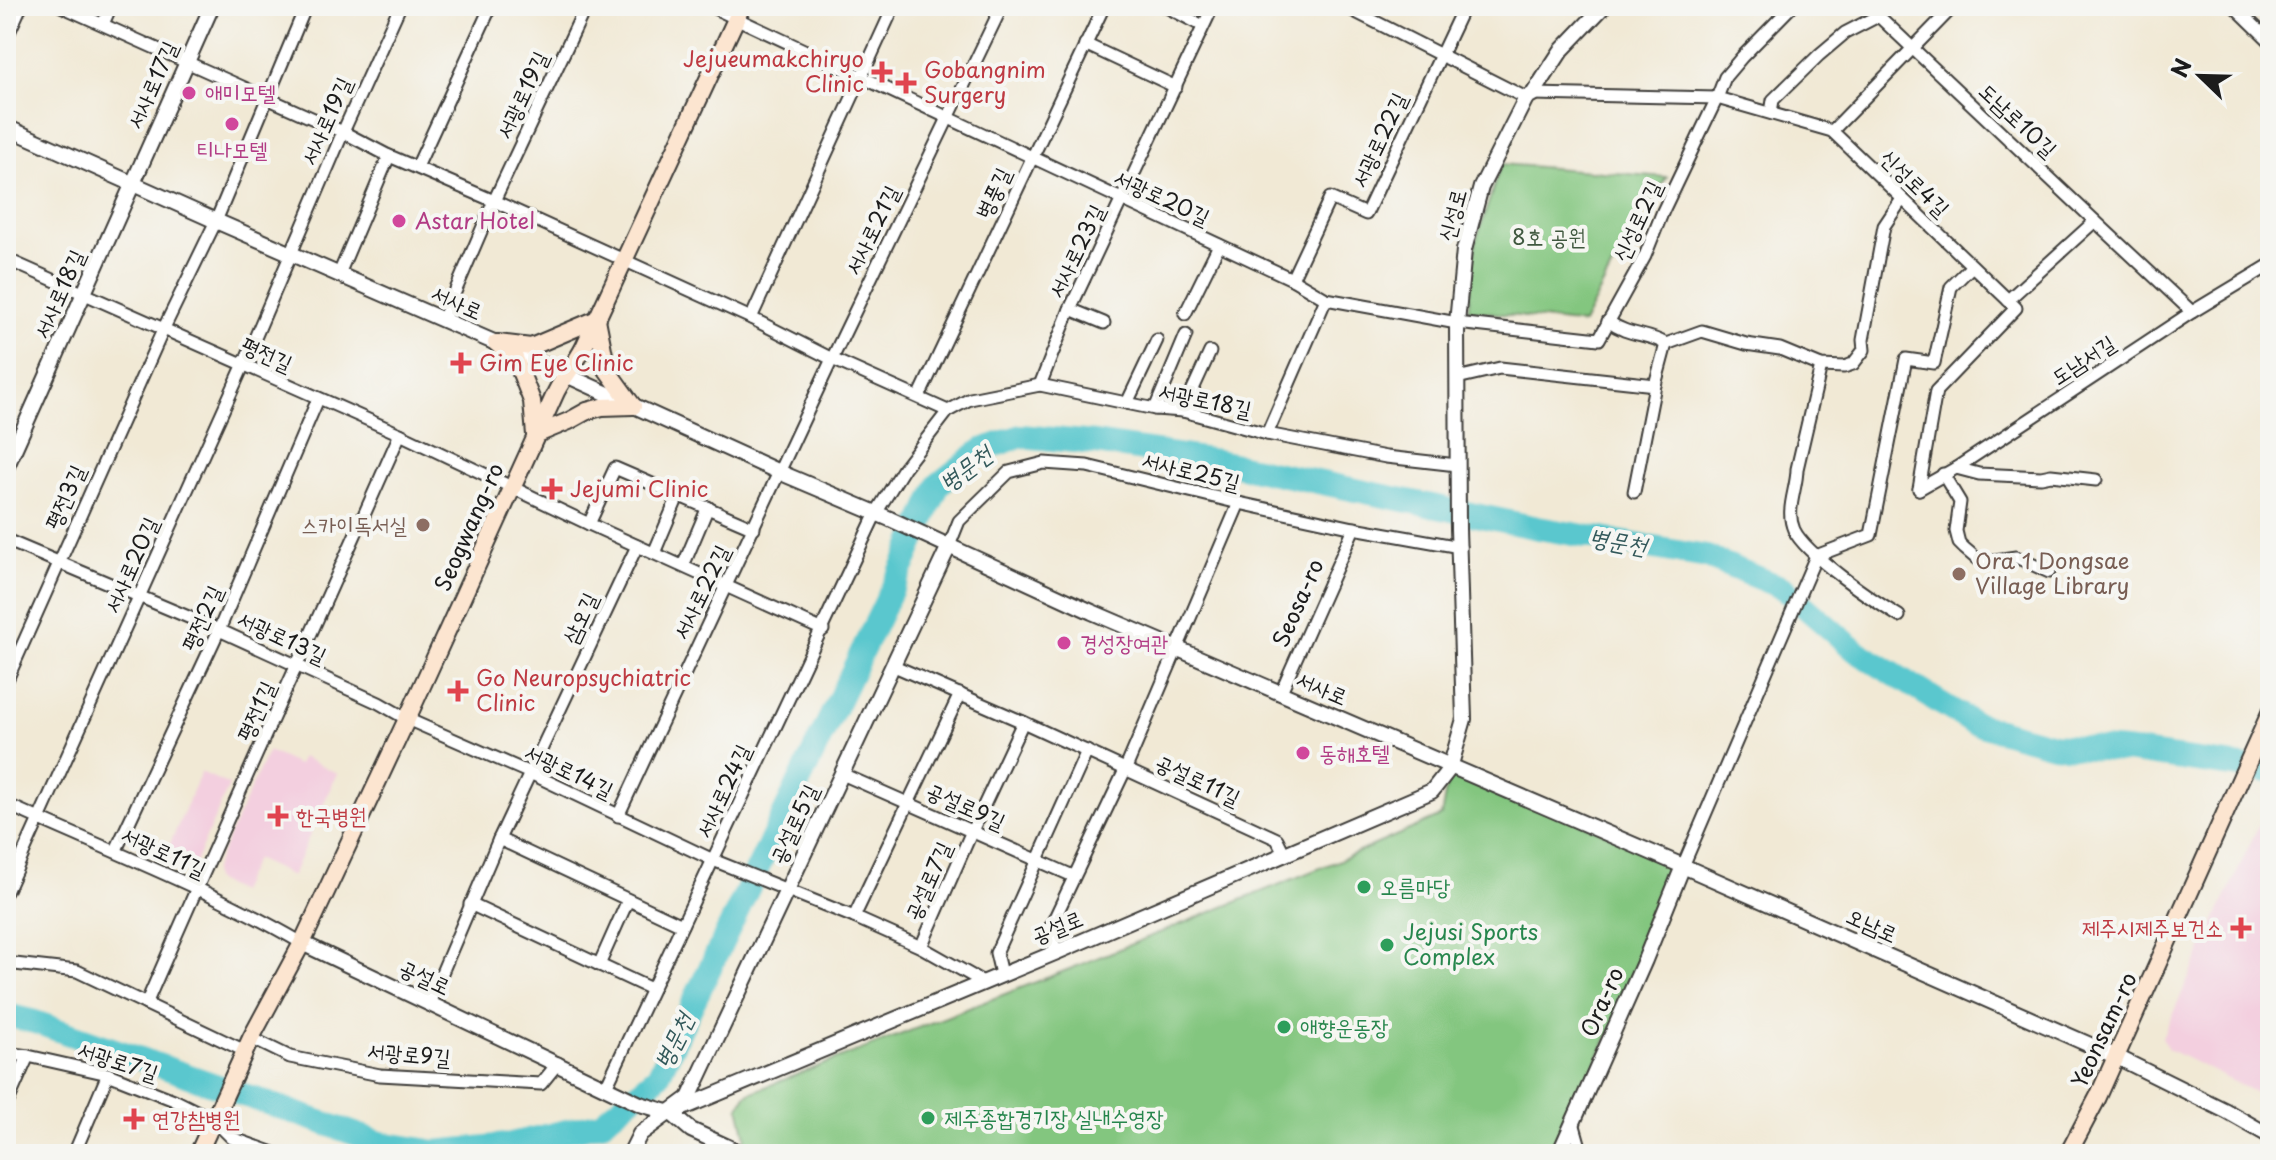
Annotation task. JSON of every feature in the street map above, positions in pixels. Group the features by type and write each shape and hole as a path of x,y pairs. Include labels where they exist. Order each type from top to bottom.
{"main road":[{"name":"Seogwang-ro","path":"214,1120 248,1045 302,943 511,486 565,374 577,362 739,12"},
{"path":"496,343 531,347 597,319 607,370 633,406"},
{"path":"496,343 515,358 532,401 535,435 587,411 633,406"},
{"name":"Yeonsam-ro","path":"2068,1154 2098,1097 2270,713"},
{"path":"198,1154 214,1120"}],"street":[{"path":"6,39 21,6"},
{"path":"61,6 751,318 832,359 948,411 904,468 883,516"},
{"path":"103,24 111,6"},
{"name":"서사로17길","path":"133,182 212,6"},
{"path":"266,97 306,6"},
{"name":"서사로19길","path":"292,254 400,6"},
{"path":"417,167 491,6"},
{"name":"서광로19길","path":"443,320 494,201 586,6"},
{"name":"서광로20길","path":"710,6 739,12 860,78 1292,279 1326,299 1457,323"},
{"path":"751,318 894,6"},
{"name":"서사로21길","path":"779,472 1002,6"},
{"name":"병풍길","path":"919,397 1104,6"},
{"path":"1165,6 1203,26"},
{"name":"서사로23길","path":"1040,385 1070,309 1213,6"},
{"path":"1344,6 1530,96"},
{"name":"서광로22길","path":"1292,279 1330,198 1366,214 1464,6"},
{"name":"신성로","path":"1460,547 1457,323 1464,250 1481,187 1530,96 1561,51 1604,6"},
{"name":"신성로2길","path":"1608,321 1645,256 1725,77 1792,6"},
{"name":"도남로10길","path":"1868,6 2095,221"},
{"path":"1832,131 1954,6"},
{"path":"2234,6 2270,41"},
{"path":"1771,113 1773,100 1819,55 1845,33 1878,16"},
{"path":"1085,44 1176,87"},
{"name":"신성로4길","path":"1530,96 1717,98 1832,131 2008,300"},
{"name":"평전3길","path":"6,682 163,330 216,221 266,97"},
{"name":"서사로","path":"6,127 1450,768"},
{"path":"339,274 389,156"},
{"name":"서사로18길","path":"6,468 133,182"},
{"path":"1457,323 1599,339 1608,321 1621,332 1666,344 1702,331 1746,344 1780,349 1821,366 1844,367 1853,364 1864,350 1863,340 1884,226 1902,199"},
{"path":"2008,300 2095,221 2192,312"},
{"path":"1185,314 1219,245"},
{"name":"서사로20길","path":"6,892 292,254"},
{"name":"평전길","path":"6,259 400,434 823,630"},
{"name":"도남서길","path":"2008,300 2016,308 1936,391 1919,489 2270,265"},
{"path":"1683,866 1816,556 1871,535 1906,359 1934,363 1951,287 1972,266"},
{"path":"1267,434 1326,299"},
{"path":"1070,309 1104,323"},
{"path":"1155,409 1186,335"},
{"path":"1127,403 1157,340"},
{"path":"1634,492 1666,344"},
{"path":"1183,411 1210,352"},
{"path":"1821,366 1797,469 1797,485 1790,504 1794,530 1816,556 1899,616"},
{"path":"1457,378 1500,368 1655,385"},
{"name":"서광로18길","path":"948,411 970,399 1040,385 1155,409 1183,411 1267,434 1457,470"},
{"name":"평전2길","path":"116,850 219,630 318,399"},
{"name":"평전1길","path":"146,1004 400,434"},
{"name":"서사로25길","path":"943,544 959,521 1009,472 1044,463 1087,466 1354,528 1460,547"},
{"path":"589,524 615,468 754,528"},
{"path":"1956,468 1979,474 2051,475 2096,480"},
{"name":"서사로22길","path":"618,816 779,472"},
{"path":"1943,474 1960,502 1956,531 1964,548 1977,559 1988,561 2016,557 2049,572"},
{"path":"654,553 679,494"},
{"path":"1057,952 1049,930 1126,768 1239,503"},
{"path":"683,566 708,507"},
{"name":"서사로24길","path":"606,1087 682,925 717,861 823,630 883,516"},
{"name":"Seosa-ro","path":"1280,694 1354,528"},
{"name":"서광로13길","path":"6,540 219,630 379,703 407,719"},
{"name":"공설로5길","path":"671,1113 689,1098 782,887 842,774 892,665 943,544"},
{"name":"삼오길","path":"429,1003 499,839 637,546"},
{"path":"1450,768 1464,719 1460,547"},
{"name":"공설로11길","path":"892,665 1126,768 1277,839 1285,855"},
{"path":"854,917 960,694"},
{"name":"서광로14길","path":"407,719 717,861 782,887"},
{"path":"972,831 1023,722"},
{"path":"1001,974 996,953 1087,751"},
{"name":"공설로","path":"671,1113 1432,791 1450,768"},
{"name":"오남로","path":"1450,768 1683,866 2115,1056 2270,1136"},
{"name":"공설로9길","path":"842,774 1073,876"},
{"name":"서광로11길","path":"6,804 116,850 260,919 302,943"},
{"name":"공설로7길","path":"921,947 972,831"},
{"path":"499,839 682,925"},
{"name":"Ora-ro","path":"1559,1154 1683,866"},
{"name":"공설로7길","path":"782,887 921,947 983,982"},
{"path":"599,965 628,900"},
{"path":"470,904 651,989"},
{"name":"공설로","path":"302,943 640,1104 671,1113 691,1130 743,1154"},
{"name":"서광로9길","path":"6,963 77,971 146,1004 248,1045 380,1075 541,1084 558,1063"},
{"name":"서광로7길","path":"6,1053 108,1074 174,1100 214,1120"},
{"path":"6,1106 28,1056"},
{"path":"74,1154 108,1074"},
{"path":"630,1154 640,1134 671,1113"},
{"path":"214,1120 232,1138 277,1154"},
{"path":"1573,1122 1582,1154"}],"shaded area":[{"path":"2247,6 2270,6 2270,29"},
{"name":"한국병원","path":"268,751 298,765 302,757 337,773 292,876 255,859 239,892 214,880 213,871"},
{"path":"201,772 229,785 195,863 187,870 163,860"},
{"name":"제주시제주보건소","path":"2264,813 2270,819 2270,1100 2168,1049 2162,1037"}],"green space":[{"name":"8호 공원","path":"1501,164 1667,177 1626,240 1583,324 1468,310 1476,241"},
{"name":"Jejusi Sports Complex","path":"1450,768 1683,866 1556,1154 739,1154 746,1137 739,1107 747,1094 1072,968 1441,816"}],"waterway":[{"name":"병문천","path":"6,1015 35,1022 381,1143 436,1152 507,1145 601,1123 658,1076 905,562 939,484 982,450 1021,436 1095,443 1217,461 1538,528 1707,557 1783,588 1856,651 1973,723 2053,745 2125,751 2270,771"}],"place":[{"name":"Jejueumakchiryo Clinic","path":"882,72"},
{"name":"Gobangnim Surgery","path":"906,83"},
{"name":"애미모텔","path":"189,93"},
{"name":"티나모텔","path":"232,124"},
{"name":"Astar Hotel","path":"399,221"},
{"name":"Gim Eye Clinic","path":"461,363"},
{"name":"Jejumi Clinic","path":"552,489"},
{"name":"스카이독서실","path":"423,525"},
{"name":"Ora 1 Dongsae Village Library","path":"1959,574"},
{"name":"경성장여관","path":"1064,643"},
{"name":"Go Neuropsychiatric Clinic","path":"458,691"},
{"name":"동해호텔","path":"1303,753"},
{"name":"한국병원","path":"278,816"},
{"name":"오름마당","path":"1364,887"},
{"name":"제주시제주보건소","path":"2241,928"},
{"name":"Jejusi Sports Complex","path":"1387,945"},
{"name":"애향운동장","path":"1284,1027"},
{"name":"제주종합경기장 실내수영장","path":"928,1118"},
{"name":"연강참병원","path":"134,1119"}]}
